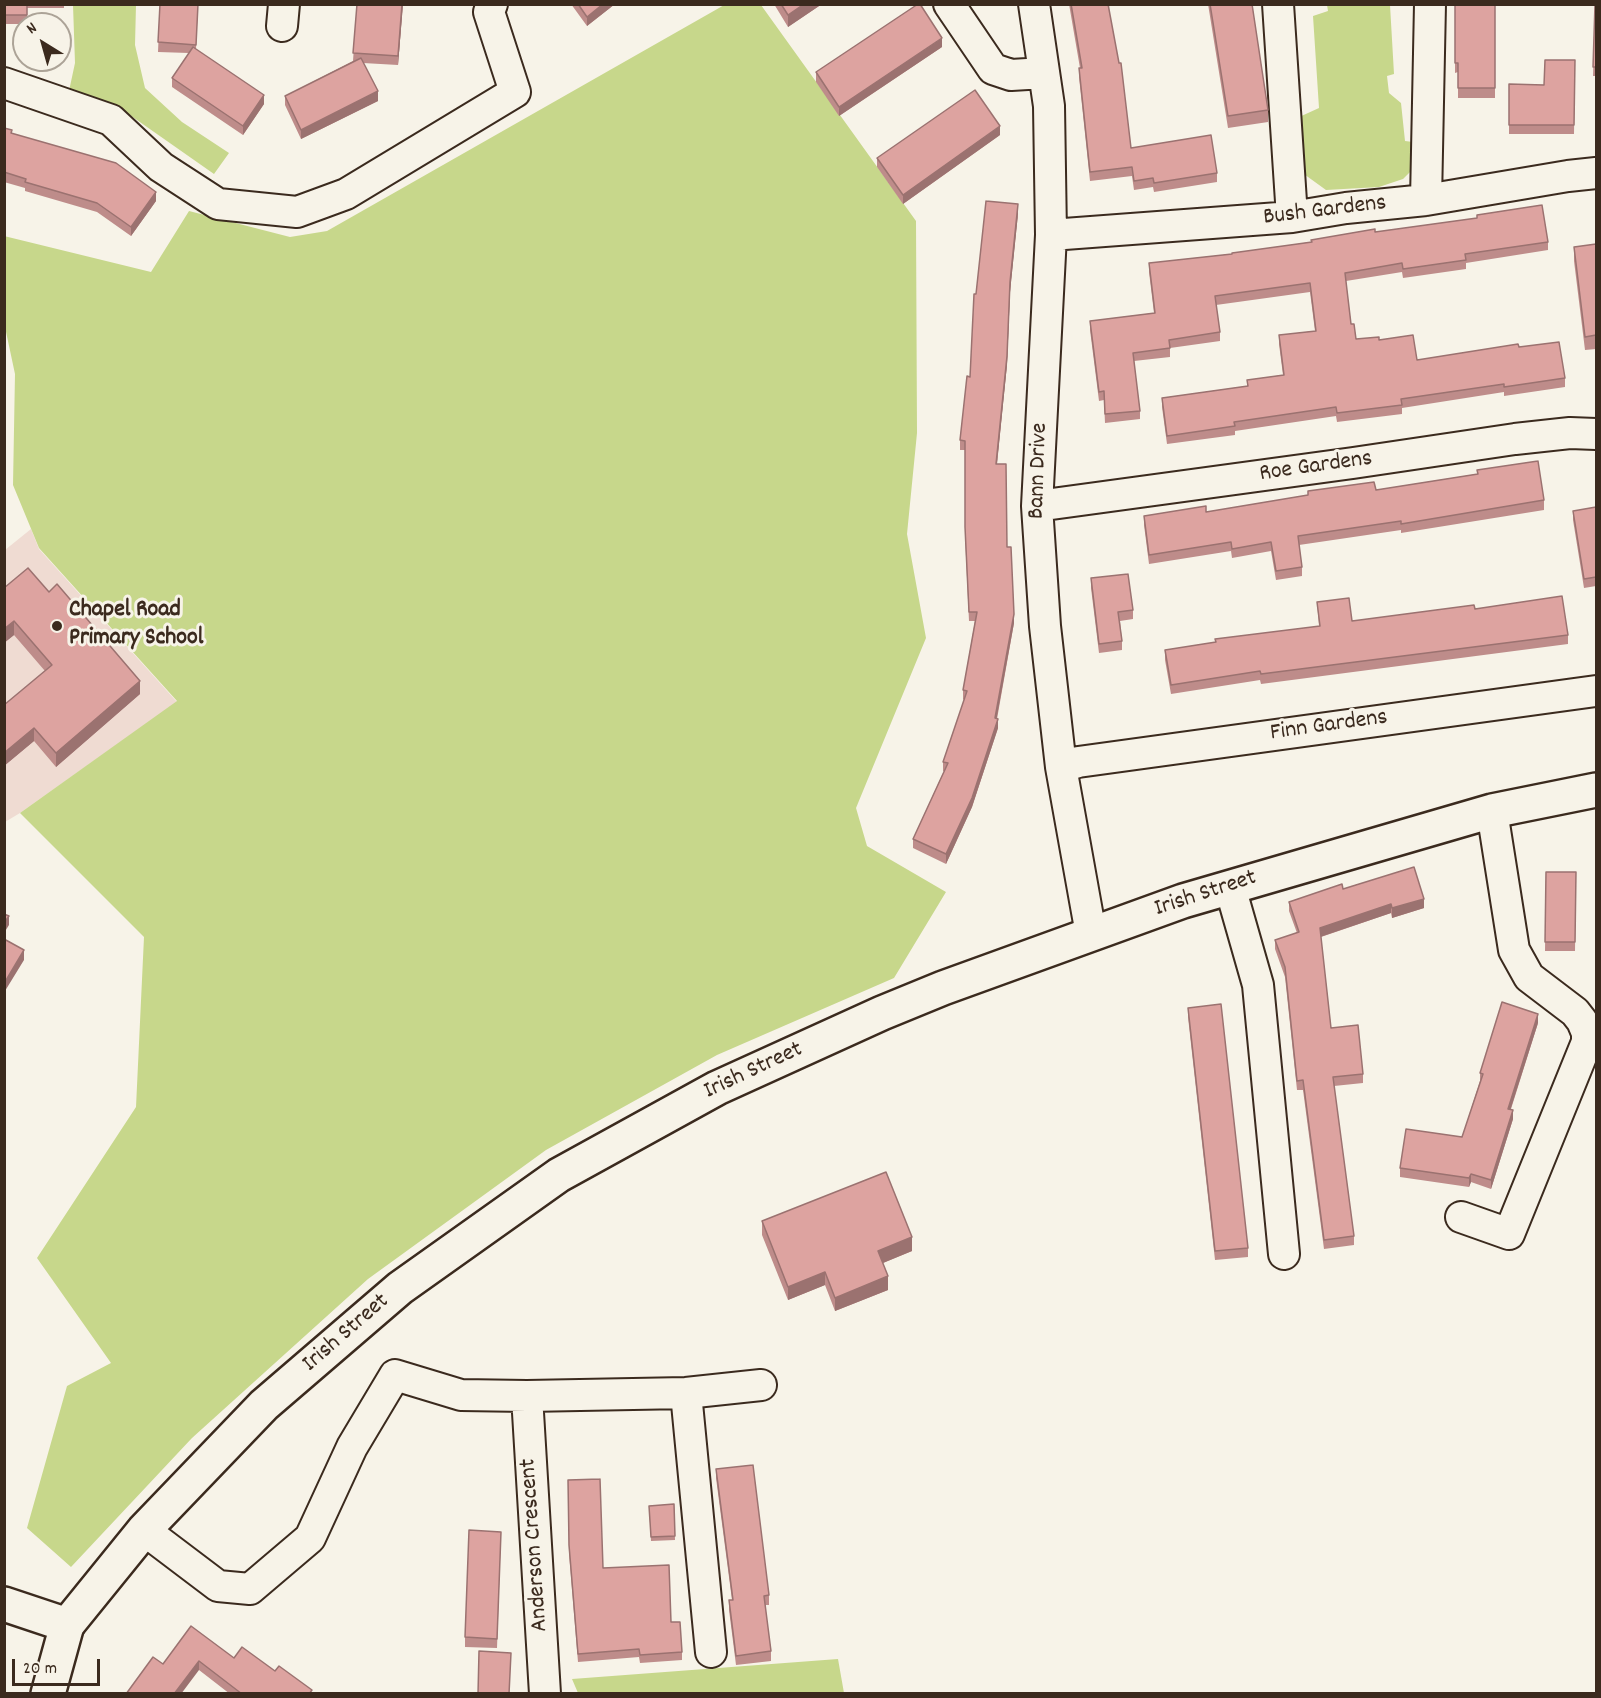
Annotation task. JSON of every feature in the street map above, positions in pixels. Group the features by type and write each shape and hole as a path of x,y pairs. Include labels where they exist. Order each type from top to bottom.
{"main road":[{"name":"Irish Street","path":"67,1625 144,1530 264,1405 400,1288 558,1175 717,1089 882,1013 943,988 1183,901 1492,811 1596,790"},
{"path":"4,1604 67,1625 48,1694"}],"street":[{"path":"4,83 111,120 161,167 218,204 297,212 346,194 515,92 489,12 492,4"},
{"path":"949,4 993,69 1011,75 1044,73"},
{"name":"Bann Drive","path":"1034,4 1049,106 1052,235 1036,506 1045,626 1061,767 1091,934"},
{"path":"1278,4 1292,217"},
{"path":"1426,200 1430,4"},
{"name":"Bush Gardens","path":"1052,235 1292,217 1346,208 1426,200 1596,173"},
{"name":"Roe Gardens","path":"1036,506 1515,439 1570,433 1596,434"},
{"name":"Finn Gardens","path":"1061,767 1101,759 1596,691"},
{"path":"1461,1217 1509,1233 1587,1042 1584,1027 1575,1012 1530,977 1514,950 1492,811"},
{"path":"1230,887 1258,984 1284,1254"},
{"path":"144,1530 218,1586 250,1589 310,1538 352,1447 395,1375 460,1395 686,1393 761,1385"},
{"path":"686,1393 711,1652"},
{"name":"Anderson Crescent","path":"527,1396 545,1694"}],"shaded area":[{"name":"Chapel Road Primary School","path":"31,529 39,549 177,702 5,822 5,550"}],"green space":[{"path":"726,4 761,5 916,221 917,433 907,534 926,638 856,808 867,846 946,892 894,978 717,1055 546,1150 368,1279 192,1438 71,1567 27,1528 67,1386 111,1363 37,1258 136,1107 144,937 20,813 177,701 39,548 13,485 15,374 5,327 4,236 151,272 189,211 290,237 327,231"},
{"path":"73,5 136,5 135,45 145,88 182,122 229,153 214,174 117,106 69,91 75,63"},
{"path":"1327,5 1390,5 1394,74 1387,76 1389,93 1401,103 1405,141 1413,142 1414,168 1403,179 1379,187 1326,190 1297,169 1297,118 1319,108 1313,16 1328,11"},
{"path":"838,1659 844,1693 578,1693 572,1679"}],"building":[{"path":"4,4 27,4 27,12 12,12 12,15 4,15"},
{"path":"160,4 198,4 196,45 158,42"},
{"path":"357,4 402,4 398,56 353,53"},
{"path":"578,4 603,4 587,17"},
{"path":"781,4 804,4 788,15"},
{"path":"918,4 942,38 839,107 816,72"},
{"path":"1071,4 1108,4 1119,63 1121,63 1131,148 1211,135 1217,173 1154,183 1153,178 1134,181 1132,167 1090,172 1079,68 1082,68"},
{"path":"1210,4 1252,4 1268,110 1228,116"},
{"path":"1455,4 1495,4 1495,88 1458,88 1458,63 1455,63"},
{"path":"1595,4 1596,67 1593,67"},
{"path":"193,47 264,95 243,126 172,78"},
{"path":"361,58 378,91 301,130 285,96"},
{"path":"1545,60 1575,60 1574,125 1509,125 1509,84 1544,85"},
{"path":"975,90 1000,126 903,195 877,158"},
{"path":"4,128 12,130 11,133 116,163 156,192 131,227 97,203 25,182 26,179 4,172"},
{"path":"986,201 1018,204 1010,282 1007,356 996,464 1006,464 1007,547 1011,547 1014,614 995,718 998,719 972,798 946,854 913,839 948,763 943,762 967,691 963,690 977,612 969,612 965,527 965,441 960,440 967,376 970,377 974,294 976,294"},
{"path":"1542,205 1548,242 1465,254 1466,260 1403,269 1402,263 1345,273 1351,324 1354,324 1356,339 1379,337 1379,340 1413,335 1417,360 1518,344 1519,347 1559,342 1565,378 1401,399 1402,405 1337,413 1336,407 1234,422 1235,426 1167,436 1162,398 1248,386 1247,380 1284,375 1279,335 1316,331 1310,283 1215,296 1220,332 1169,340 1170,348 1133,353 1140,411 1105,414 1104,391 1099,392 1090,321 1155,313 1149,263 1312,242 1311,240 1375,229 1375,232 1477,218 1477,215"},
{"path":"1596,244 1596,335 1585,337 1574,247"},
{"path":"1538,461 1544,500 1401,524 1401,521 1298,536 1302,567 1276,571 1271,542 1232,549 1231,542 1149,555 1144,516 1206,506 1206,512 1308,495 1308,491 1374,482 1376,490 1478,474 1477,470"},
{"path":"1596,507 1596,577 1584,579 1573,511"},
{"path":"28,568 49,592 57,584 140,681 56,753 34,728 4,753 4,705 52,665 14,621 4,629 4,588"},
{"path":"1128,574 1133,610 1118,612 1122,641 1099,644 1091,578"},
{"path":"1562,596 1568,635 1261,674 1260,671 1171,685 1165,650 1216,642 1215,639 1320,626 1317,602 1349,598 1352,621 1474,605 1475,609"},
{"path":"1414,867 1424,899 1392,908 1391,904 1320,928 1331,1028 1358,1025 1363,1074 1333,1077 1354,1236 1324,1240 1303,1080 1297,1081 1285,967 1275,940 1299,932 1289,902 1342,884 1343,889"},
{"path":"1546,872 1576,872 1575,942 1545,942"},
{"path":"4,939 24,950 5,982 4,981"},
{"path":"1502,1002 1538,1014 1508,1109 1513,1110 1491,1180 1471,1174 1469,1178 1400,1168 1406,1129 1462,1137 1483,1074 1480,1073"},
{"path":"1221,1004 1248,1248 1215,1251 1188,1008"},
{"path":"886,1172 912,1237 878,1251 888,1276 835,1298 825,1272 788,1287 762,1221"},
{"path":"753,1465 769,1595 764,1596 771,1651 736,1656 729,1600 733,1600 716,1469"},
{"path":"600,1479 603,1568 669,1565 671,1622 680,1622 682,1652 640,1655 639,1649 578,1654 569,1545 568,1480"},
{"path":"674,1504 675,1536 651,1537 649,1506"},
{"path":"469,1530 501,1532 497,1639 465,1637"},
{"path":"191,1626 234,1658 242,1647 275,1671 279,1666 312,1690 309,1694 242,1694 199,1661 174,1694 126,1694 153,1657 163,1664"},
{"path":"479,1651 511,1653 509,1694 478,1694"}],"place":[{"name":"Chapel Road Primary School","path":"57,626"}]}
